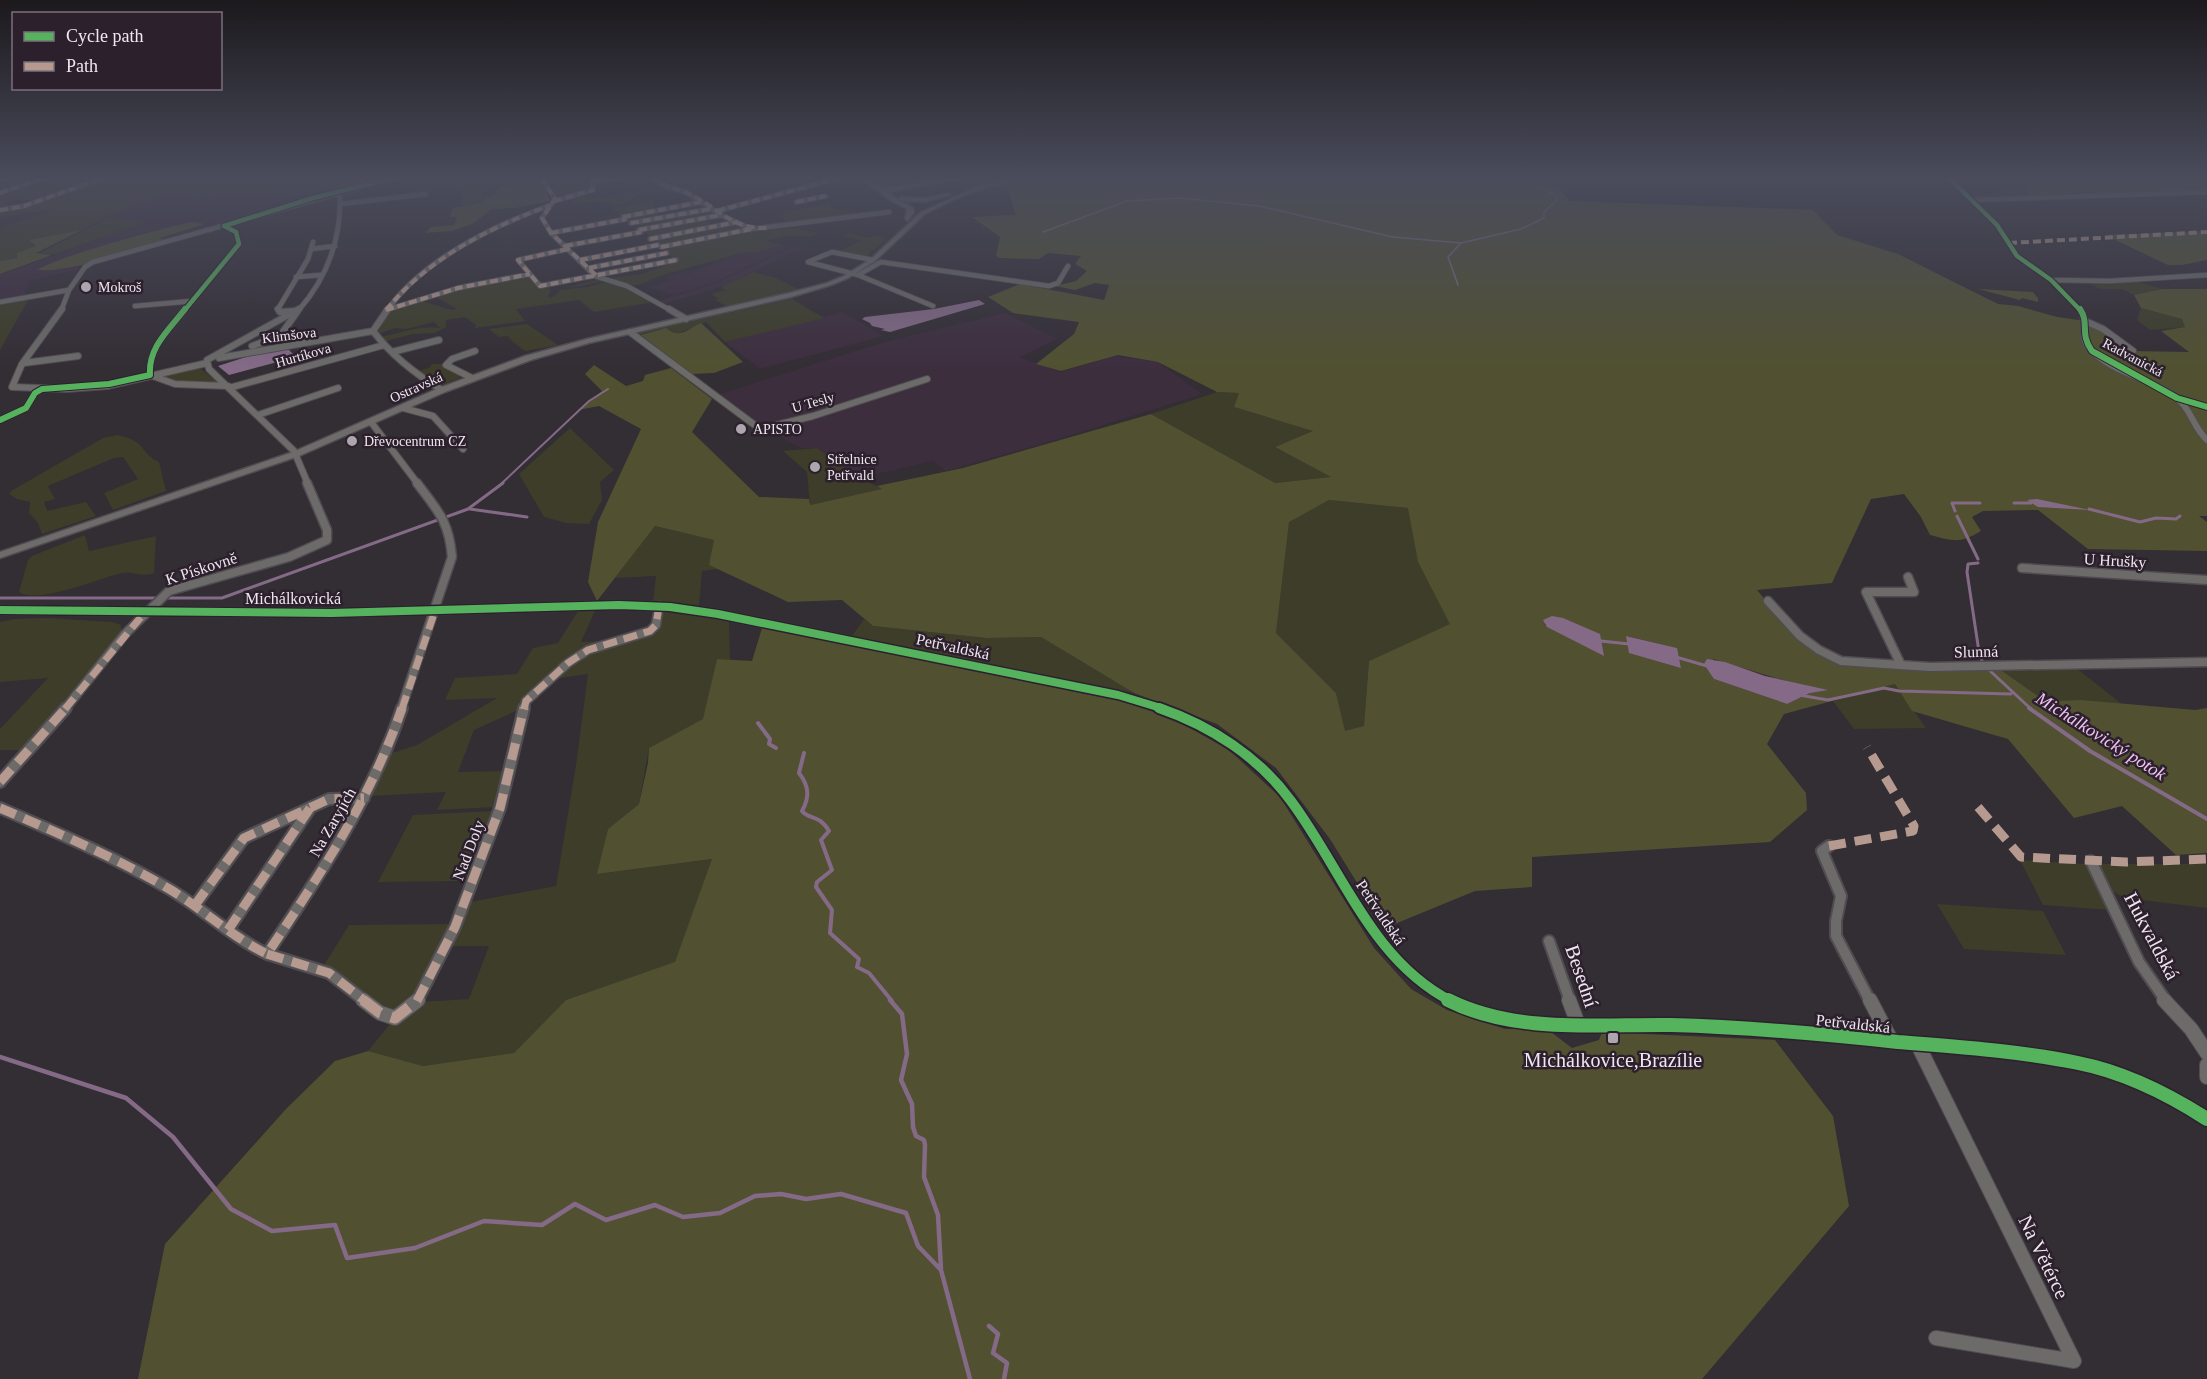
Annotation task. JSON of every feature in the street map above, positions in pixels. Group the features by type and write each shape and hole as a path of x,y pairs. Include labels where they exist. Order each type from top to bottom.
{"main road":[{"name":"Ostravská","path":"0,555 296,454 442,390 549,352 829,284 855,274 888,245 897,241"}],"street":[{"path":"173,241 89,263 83,267 75,284 69,290 56,321 24,363 12,387 42,389 122,384 207,362 209,369 296,454"},
{"path":"150,375 149,363 153,349 239,244 238,241"},
{"name":"Klimšova","path":"222,353 278,340 284,335 321,275 336,241"},
{"path":"442,390 416,375 384,345 373,331 386,310 405,287 474,241"},
{"path":"560,241 595,276 638,292 686,319"},
{"path":"596,241 518,260 540,286 676,260 653,241"},
{"path":"580,260 684,241"},
{"name":"Radvanická","path":"2008,241 2017,256 2051,280 2082,312 2085,321 2084,340 2095,353 2177,398 2190,412 2197,431 2207,440"},
{"path":"298,311 280,312 278,309 308,259 313,242"},
{"path":"311,249 335,246"},
{"path":"798,267 832,252 873,260"},
{"path":"589,268 667,253"},
{"path":"808,262 855,274 933,306"},
{"path":"855,274 881,262 1049,286 1058,284 1068,266"},
{"path":"386,310 418,302 445,291 530,274"},
{"path":"297,277 321,275"},
{"path":"2051,280 2109,282 2207,275"},
{"path":"0,302 69,290"},
{"path":"135,306 193,301"},
{"name":"Klimšova","path":"207,362 298,311"},
{"path":"2085,321 2103,329 2133,351"},
{"name":"Klimšova","path":"207,362 261,350 326,342 373,331"},
{"name":"U Tesly","path":"630,332 760,429 813,416 927,379"},
{"path":"392,352 439,340"},
{"name":"Hurtíkova","path":"150,375 175,384 229,387 384,345"},
{"path":"472,378 446,365 452,359 475,351"},
{"path":"24,363 78,356"},
{"path":"258,415 338,388"},
{"path":"0,420 26,408 35,393 42,389"},
{"path":"2177,398 2207,407"},
{"path":"403,408 433,416 463,449"},
{"name":"Na Zaryjích","path":"267,954 314,884 364,798 394,731 452,557 450,534 442,516 371,422"},
{"name":"K Pískovně","path":"0,782 38,742 145,612 169,591 289,556 327,540 327,530 296,454"},
{"name":"U Hrušky","path":"2022,568 2207,580"},
{"path":"1901,665 1866,592 1914,592 1908,577"},
{"name":"Slunná","path":"1768,601 1794,633 1832,658 1841,661 1930,667 2207,663"},
{"name":"Michálkovická","path":"0,610 324,614 586,606"},
{"name":"Petřvaldská","path":"586,606 658,606 718,614 1118,695 1169,711 1236,747 1269,775 1290,798 1372,928 1401,967 1414,979 1448,1001 1481,1015 1519,1022 1739,1028 2057,1060 2096,1067 2118,1074 2172,1098 2207,1119"},
{"name":"Nad Doly","path":"267,954 329,973 380,1013 395,1018 418,1000 456,927 497,817 526,700 568,663 588,650 650,631 656,625 658,606"},
{"path":"195,905 244,838 329,799 364,798"},
{"path":"228,930 312,805"},
{"path":"0,808 102,853 195,905 245,945 267,954"},
{"path":"1829,846 1822,851 1841,896 1836,921 1836,936 1892,1042"},
{"name":"Hukvaldská","path":"2091,861 2143,969 2159,993 2201,1039 2207,1053"},
{"name":"Besední","path":"1549,941 1578,1024"},
{"name":"Na Větérce","path":"1918,1045 2074,1361 1936,1338"},
{"path":"2207,1065 2207,1077"}],"shaded area":[{"path":"31,241 59,241 36,253 52,255 0,274 0,261 17,258 17,253 36,246"},
{"path":"93,241 119,241 41,267 54,270 78,265 79,269 29,281 24,297 0,301 0,275"},
{"path":"117,241 169,241 67,268 38,270"},
{"path":"999,241 1857,241 1898,254 1998,304 2092,322 2132,351 2189,352 2161,331 2185,327 2182,319 2141,308 2134,295 2162,289 2207,289 2207,516 2199,516 2207,522 2207,551 2088,549 2038,510 1983,511 1972,517 1981,531 1962,540 1945,539 1930,535 1921,517 1904,494 1871,499 1832,583 1757,590 1792,632 1833,660 1998,668 2045,701 2082,700 2195,710 2207,708 2207,853 2176,855 2122,806 2074,818 2008,739 1912,711 1895,684 1784,714 1767,744 1806,793 1807,810 1770,842 1532,857 1532,887 1475,891 1385,928 1330,839 1276,768 1217,724 1134,693 1041,637 987,638 873,626 842,600 788,602 709,565 714,540 655,526 597,601 588,582 598,522 641,429 599,406 578,410 602,391 585,374 594,365 626,386 643,381 645,375 671,368 712,399 692,432 759,497 809,499 810,505 882,489 877,486 963,468 1151,414 1275,483 1331,477 1275,447 1313,431 1234,407 1239,393 1217,392 1158,362 1118,355 1061,371 1036,364 1074,334 1079,322 1013,313 988,297 1020,284 1104,300 1109,285 1095,283 1075,290 1055,286 1076,281 1087,271 1075,264 1081,256 1048,253 1039,259 996,256","holes":["1329,500 1408,508 1418,562 1450,624 1369,661 1364,726 1345,731 1336,693 1276,633 1289,522","1563,618 1603,655 1544,624","1627,636 1676,648 1681,667","1713,659 1786,681 1810,693 1787,704 1714,679"]},
{"path":"2118,241 2207,241 2207,260 2168,265"},
{"path":"782,245 790,247 717,281 674,295 649,287 671,280 666,278 682,272 690,273 745,252"},
{"path":"795,246 803,248 721,287 664,304 659,301 714,284"},
{"path":"1978,289 2033,292 2038,302 2022,298 2020,300"},
{"path":"979,300 985,304 890,332 872,326 862,319 934,309"},
{"path":"843,312 883,336 760,369 725,342"},
{"path":"1005,313 1058,339 1019,357 1061,372 1115,356 1158,362 1202,394 1059,439 946,471 933,461 859,478 817,448 802,448 790,443 726,402 720,394 881,343"},
{"path":"701,323 743,362 714,373 692,374 641,335 666,328 680,333"},
{"path":"288,349 296,357 229,375 218,366 249,356"},
{"path":"2037,499 2090,510 2038,507 2027,500"},
{"path":"1552,616 1563,618 1600,634 1604,656 1547,627 1543,620"},
{"path":"762,628 1120,701 1172,718 1229,750 1280,797 1374,948 1411,989 1447,1010 1505,1029 1547,1029 1572,1048 1599,1040 1602,1032 1775,1040 1833,1116 1849,1206 1702,1379 138,1379 165,1244 286,1109 335,1061 368,1051 423,1066 514,1053 566,1000 675,962 712,859 597,874 608,829 639,804 649,748 703,719 717,659 752,661"},
{"path":"1626,636 1677,648 1681,668 1629,653"},
{"path":"1707,659 1725,662 1765,676 1828,690 1810,693 1787,704 1714,679 1704,664"}],"green space":[{"path":"0,241 30,241 37,246 17,253 18,258 0,261"},
{"path":"63,241 91,241 55,254 40,253"},
{"path":"656,241 685,241 662,246"},
{"path":"696,241 767,241 783,245 756,252 745,252 662,275 641,284 630,286 610,278 642,274 676,262 664,248"},
{"path":"860,241 883,241 874,250 870,250 866,258 836,252"},
{"path":"753,272 776,278 798,289 728,307 715,300 719,299 711,294 725,290 721,287"},
{"path":"523,276 551,290 548,296 550,298 560,290 589,287 606,282 567,287 602,279 625,286 654,302 594,312 579,300 516,309 525,321 475,328 476,325 465,317 446,320 446,327 435,333 413,334 386,341 381,337 418,328 440,328 434,322 406,329 395,328 378,334 389,311 422,301 452,310 457,309 434,296"},
{"path":"2085,281 2136,281 2162,289 2134,295 2122,289 2100,289"},
{"path":"792,299 824,318 725,342 706,322 677,334 661,329 641,335 637,333"},
{"path":"28,300 0,350 0,304"},
{"path":"2141,308 2182,319 2185,327 2150,330 2137,320"},
{"path":"527,324 558,345 525,351 508,336 499,337 489,329"},
{"path":"432,364 443,364 445,368 459,374 460,378 437,386 418,371 429,368"},
{"path":"197,366 219,383 177,382 160,377"},
{"path":"1217,392 1240,393 1234,407 1314,431 1275,447 1332,477 1275,483 1151,414"},
{"path":"570,428 614,470 600,482 602,500 589,524 566,523 544,517 519,474"},
{"path":"117,435 138,443 148,455 159,462 166,491 113,510 104,493 138,479 123,457 114,458 48,486 55,499 44,502 47,511 86,502 96,516 42,534 38,523 29,513 30,502 17,499 9,494 11,491 103,438"},
{"path":"817,448 859,478 883,489 810,505 807,472 783,451"},
{"path":"1329,500 1409,508 1418,562 1451,624 1369,661 1364,726 1345,732 1336,693 1276,633 1289,521"},
{"path":"654,526 715,540 709,565 718,569 702,571 699,605 653,602 656,576 615,578"},
{"path":"85,535 89,551 156,536 154,573 146,575 122,573 40,595 19,592 28,560 32,556"},
{"path":"578,611 595,611 581,642 607,641 570,657 524,697 516,711 474,730 458,772 505,771 495,807 437,810 446,792 371,796 392,753 417,745 497,698 445,700 455,678 517,674 533,648 558,643"},
{"path":"662,612 729,620 730,660 717,659 704,719 649,748 639,804 608,829 598,874 713,859 675,963 566,1000 514,1053 423,1066 368,1051 390,1024 420,1002 469,999 489,946 451,946 470,902 556,886 588,674 553,679 585,654 658,631"},
{"path":"50,618 112,622 121,625 121,631 89,676 27,750 0,750 0,729 48,678 0,682 0,622 14,619"},
{"path":"864,619 873,626 987,638 1041,637 1134,693 852,636"},
{"path":"1998,668 2076,668 2122,704 2082,700 2045,701"},
{"path":"1895,684 1926,728 1854,729 1833,701"},
{"path":"493,811 467,881 378,882 413,815"},
{"path":"2020,860 2086,864 2110,910 2043,905"},
{"path":"2099,864 2207,864 2207,908 2125,898 2108,889"},
{"path":"1937,904 2043,911 2066,955 1964,949"},
{"path":"450,924 413,1000 401,1009 385,1010 324,965 349,925"}],"waterway":[{"path":"1442,241 1461,243"},
{"path":"1461,243 1468,241"},
{"path":"1458,285 1448,257 1461,243"},
{"path":"501,484 589,401 608,389"},
{"path":"166,598 222,598 468,509 503,483"},
{"name":"Michálkovický potok","path":"1955,511 1952,503 1980,503"},
{"name":"Michálkovický potok","path":"2014,503 2031,503"},
{"path":"470,509 527,517"},
{"name":"Michálkovický potok","path":"2089,509 2140,522 2156,518 2176,519 2180,516"},
{"name":"Michálkovický potok","path":"1957,516 1978,559"},
{"name":"Michálkovický potok","path":"1978,563 1968,564 1967,572 1979,652 1983,664"},
{"path":"0,598 160,598"},
{"path":"1601,641 1629,644"},
{"path":"1676,657 1707,666"},
{"name":"Michálkovický potok","path":"1987,668 2031,709"},
{"path":"1799,695 1828,700 1884,688 1899,691 2011,694"},
{"name":"Michálkovický potok","path":"2029,708 2090,751 2207,819"},
{"path":"758,723 770,739 769,744 776,748"},
{"path":"804,753 799,773 805,782 807,796 802,811 822,822 829,831 821,840 832,870 817,882 816,887 832,910 830,933 859,959 857,967 869,973 892,1001"},
{"path":"890,1000 902,1014 907,1054 901,1080 912,1104 913,1127 916,1136 924,1140 924,1177 938,1215 941,1269"},
{"path":"0,1057 126,1098 173,1137 231,1209 272,1231 335,1225 347,1258 415,1248 484,1221 542,1225 575,1204 606,1220 655,1205 683,1217 720,1213 755,1196 781,1194 806,1199 841,1194 906,1213 918,1246 941,1270 970,1379"},
{"path":"989,1326 998,1334 993,1353 1007,1363 1004,1379"}],"marked path":[{"path":"386,310 418,276 470,241"},
{"path":"560,241 598,277"},
{"path":"565,246 590,241"},
{"path":"661,247 689,241"},
{"path":"2009,243 2039,241"},
{"path":"580,260 658,245"},
{"path":"568,249 518,260 540,286 676,260"},
{"path":"589,268 667,253"},
{"path":"386,310 458,288 530,274"},
{"path":"267,954 329,973 380,1013 395,1018 418,1000 455,927 500,808 526,701 568,663 588,650 650,631 656,625 659,606"},
{"path":"0,808 87,846 150,878 183,898 241,940 267,954 338,845 372,784 401,711 435,611"},
{"path":"0,782 38,742 145,612"},
{"path":"1829,846 1913,831 1914,826 1867,747"},
{"path":"195,905 244,838 329,799 364,798"},
{"path":"228,930 312,805"},
{"path":"1978,807 2021,857 2126,862 2207,859"}],"cycle path":[{"path":"0,420 26,408 35,393 42,389 109,384 150,375 149,363 153,349 239,244 238,241"},
{"path":"2008,241 2017,256 2051,280 2082,312 2085,321 2084,340 2092,351 2177,398 2207,407"},
{"path":"0,610 332,613 619,605 670,607 718,614 1118,695 1167,710 1213,732 1235,746 1274,779 1299,811 1371,927 1398,963 1420,983 1456,1004 1479,1012 1527,1022 1702,1026 1789,1032 1913,1043 2078,1063 2145,1085 2207,1119"}],"place":[{"name":"Mokroš","path":"86,287"},
{"name":"APISTO","path":"741,429"},
{"name":"Dřevocentrum CZ","path":"352,441"},
{"name":"Střelnice Petřvald","path":"815,467"},
{"name":"Michálkovice,Brazílie","path":"1613,1038"}]}
